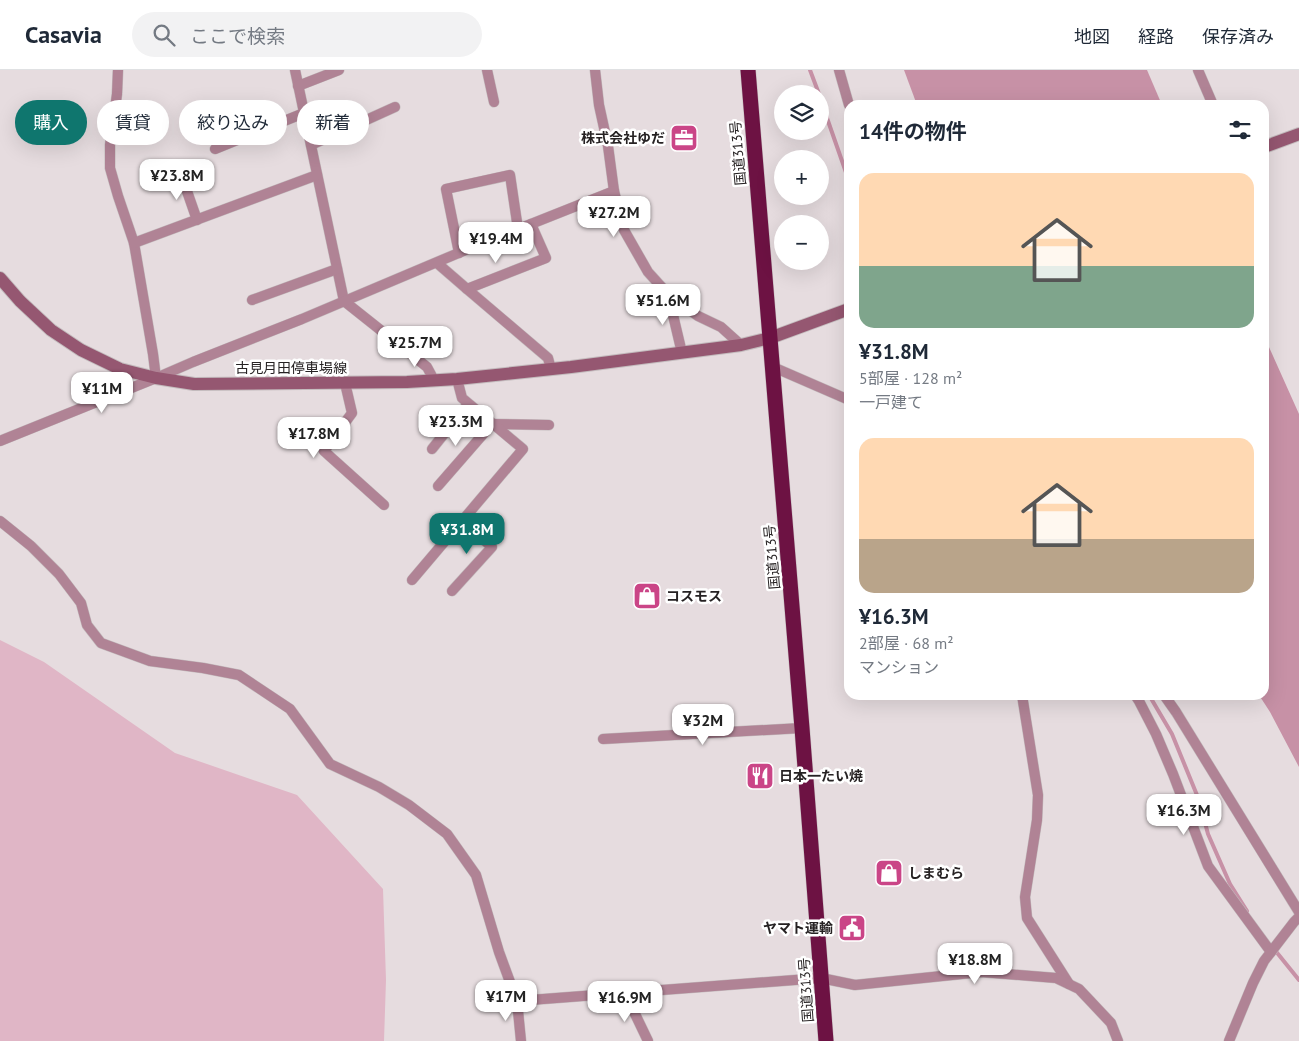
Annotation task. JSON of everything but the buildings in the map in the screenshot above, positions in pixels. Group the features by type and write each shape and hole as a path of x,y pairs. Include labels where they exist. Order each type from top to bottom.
{"highway":[{"name":"国道313号","path":"748,70 826,1041"}],"main road":[{"path":"1269,145 1299,134"},
{"name":"古見月田停車場線","path":"0,278 20,301 51,330 81,350 120,369 156,378 194,384 407,382 457,379 551,369 741,344 770,338 844,311"}],"street":[{"path":"118,70 117,94 110,145 110,168 134,243 156,378"},
{"path":"295,70 301,100"},
{"path":"298,86 339,70"},
{"path":"487,70 494,102"},
{"path":"595,70 599,106 608,146 614,191 624,230 648,272 668,294 698,316 721,327 741,344"},
{"path":"839,70 848,100"},
{"path":"1198,70 1211,100"},
{"path":"369,119 395,107"},
{"path":"214,149 297,116"},
{"path":"311,145 344,301 427,367 434,380"},
{"path":"181,174 197,220"},
{"path":"134,243 317,175"},
{"path":"459,253 446,189 510,175 518,229"},
{"path":"0,441 614,191"},
{"path":"467,289 546,258 531,224"},
{"path":"437,263 548,358 551,369"},
{"path":"252,300 337,269"},
{"path":"668,294 682,352"},
{"path":"773,367 844,398"},
{"path":"412,580 523,449 462,398 457,379"},
{"path":"345,383 352,413 324,451 384,505"},
{"path":"432,448 468,404"},
{"path":"438,486 492,424 549,425"},
{"path":"0,521 31,546 59,574 81,603 88,625 101,643 150,661 239,675 290,709 330,764 379,787 409,805 447,834 476,875 499,952 517,1001 520,1041"},
{"path":"452,591 492,547 462,521"},
{"path":"1023,700 1038,795 1038,820 1025,897 1027,918 1070,985"},
{"path":"1138,700 1156,734 1173,774 1208,866 1271,952"},
{"path":"1168,700 1299,912"},
{"path":"603,739 802,728"},
{"path":"1229,1041 1264,961 1299,917"},
{"path":"517,1001 821,978 855,985 981,972 1056,978 1079,989 1111,1023 1118,1041"},
{"path":"625,993 648,1041"}],"shaded area":[{"path":"904,70 1147,70 1160,100 915,100"},
{"path":"1269,347 1299,414 1299,767 1262,700 1269,700"},
{"path":"0,640 44,662 175,753 297,795 383,889 386,980 384,1041 0,1041"}],"waterway":[{"path":"810,70 816,85"},
{"path":"829,124 844,167"},
{"path":"1152,700 1172,734 1199,800 1208,834 1230,884 1247,911"},
{"path":"1274,949 1299,980"}],"place":[{"name":"株式会社ゆだ","path":"684,138"},
{"name":"コスモス","path":"647,596"},
{"name":"日本一たい焼","path":"760,776"},
{"name":"しまむら","path":"889,873"},
{"name":"ヤマト運輸","path":"852,928"}]}
